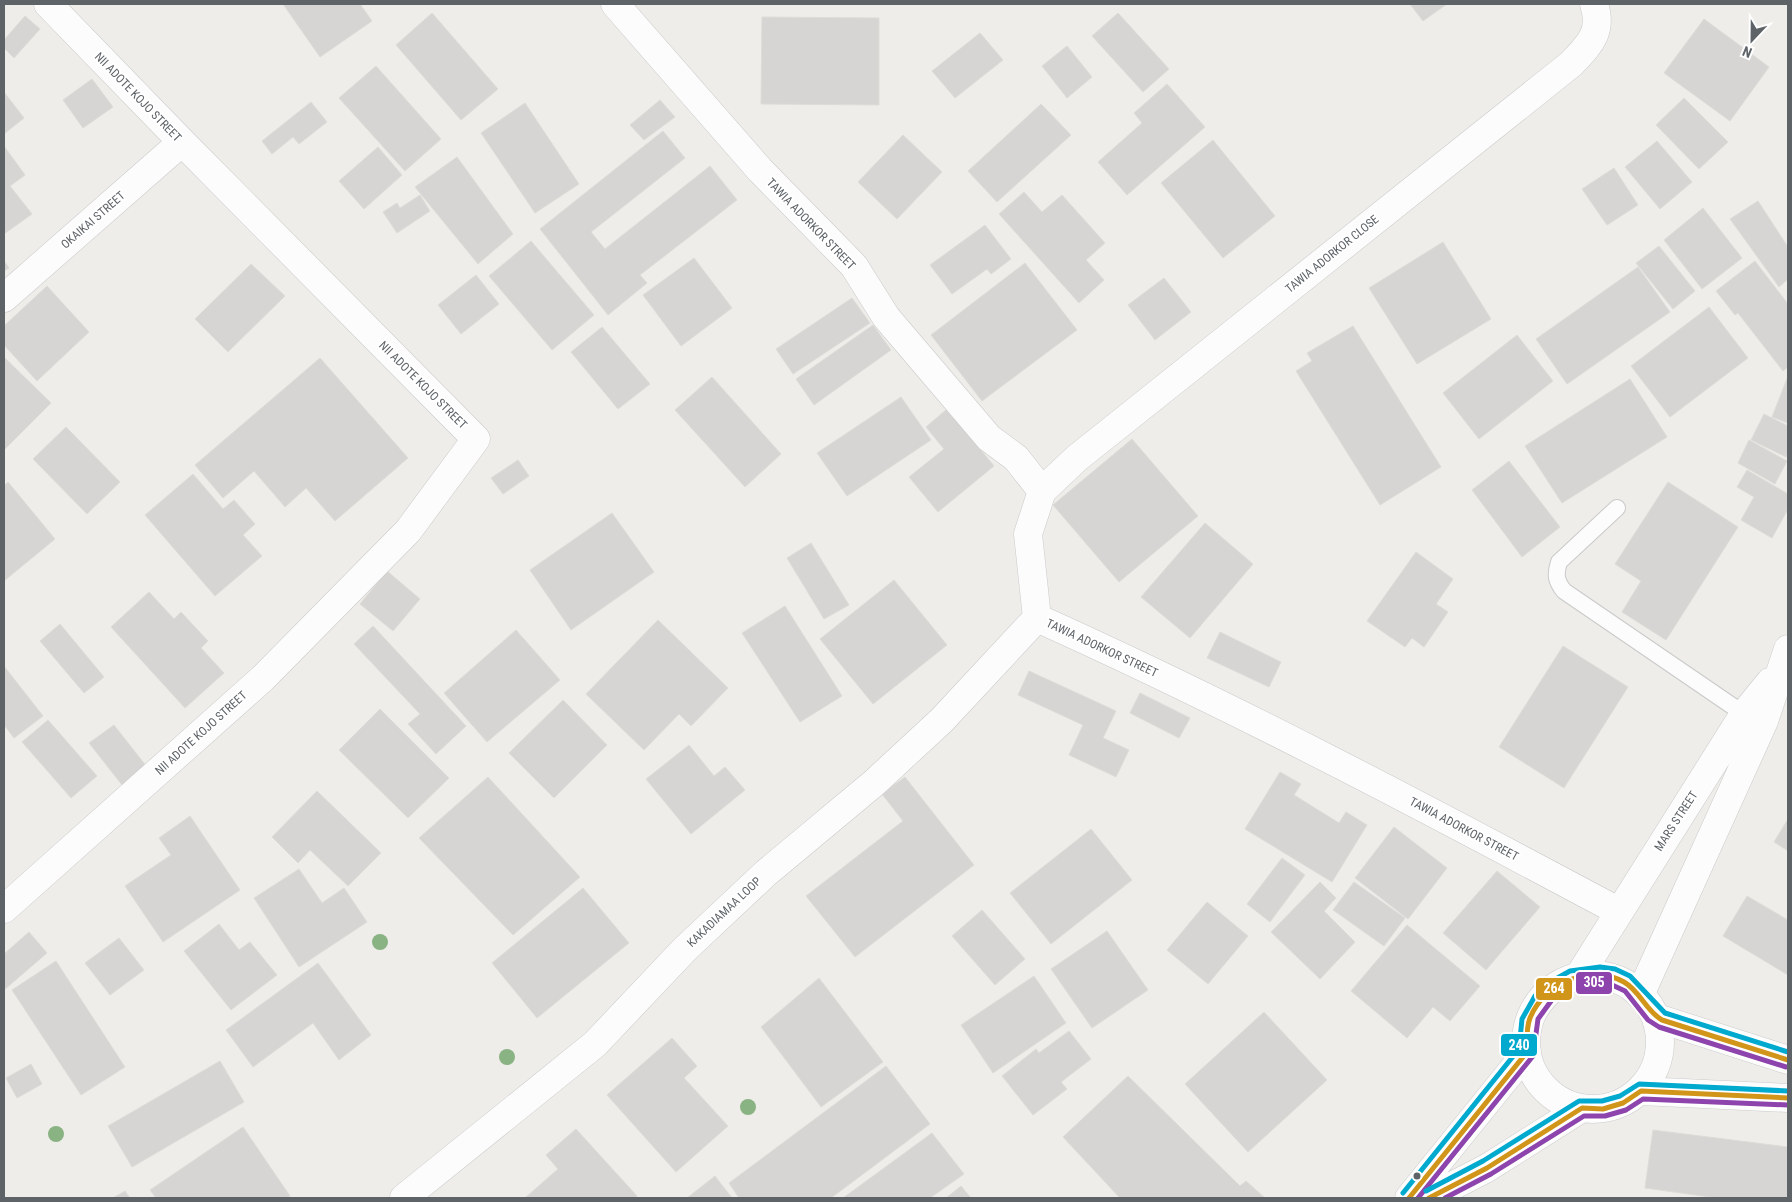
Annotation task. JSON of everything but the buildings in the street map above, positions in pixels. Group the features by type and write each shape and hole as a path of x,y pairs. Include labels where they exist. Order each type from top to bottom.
{"street":[{"name":"NII ADOTE KOJO STREET","path":"4,909 263,678 408,531 476,439 48,4"},
{"name":"TAWIA ADORKOR STREET","path":"615,4 760,170 854,266 886,317 989,438 1016,458 1042,491 1028,534 1038,618 1121,655 1407,799 1618,911"},
{"name":"TAWIA ADORKOR CLOSE","path":"1042,491 1077,458 1571,64 1592,41 1598,18 1594,4"},
{"name":"OKAIKAI STREET","path":"4,298 182,142"},
{"name":"KAKADIAMAA LOOP","path":"404,1198 595,1044 685,949 766,873 874,783 942,720 1038,618"},
{"name":"MARS STREET","path":"1579,976 1618,911 1754,718 1785,665"},
{"name":"MARS STREET","path":"1640,994 1754,718"},
{"path":"1602,975 1624,982 1640,994 1657,1018 1662,1044 1656,1070 1641,1091 1624,1103 1603,1109 1582,1108 1562,1102 1545,1089 1533,1072 1527,1052 1526,1032 1532,1012 1544,996 1560,983 1579,976 1602,975"},
{"path":"1657,1018 1788,1060"},
{"path":"1409,1198 1527,1052"},
{"path":"1641,1091 1788,1098"},
{"path":"1429,1198 1486,1168 1582,1108"}],"lane":[{"path":"1618,508 1559,562 1556,572 1557,583 1564,591 1754,718"}],"transit line":[{"name":"240","path":"1403,1193 1519,1049 1522,1019 1535,996 1545,985 1570,971 1600,967 1615,969 1630,976 1665,1013 1788,1052"},
{"name":"264","path":"1409,1198 1527,1052 1528,1026 1537,1006 1557,986 1570,980 1583,976 1611,977 1630,986 1652,1012 1662,1020 1788,1060"},
{"name":"305","path":"1418,1198 1533,1056 1538,1019 1554,997 1575,985 1587,982 1610,984 1625,991 1648,1020 1659,1027 1786,1067"},
{"name":"240","path":"1426,1191 1483,1161 1579,1101 1602,1101 1620,1096 1639,1084 1788,1091"},
{"name":"264","path":"1429,1198 1487,1168 1582,1108 1603,1109 1623,1103 1641,1091 1788,1098"},
{"name":"305","path":"1445,1198 1491,1174 1584,1116 1605,1116 1626,1110 1643,1099 1788,1105"}]}
